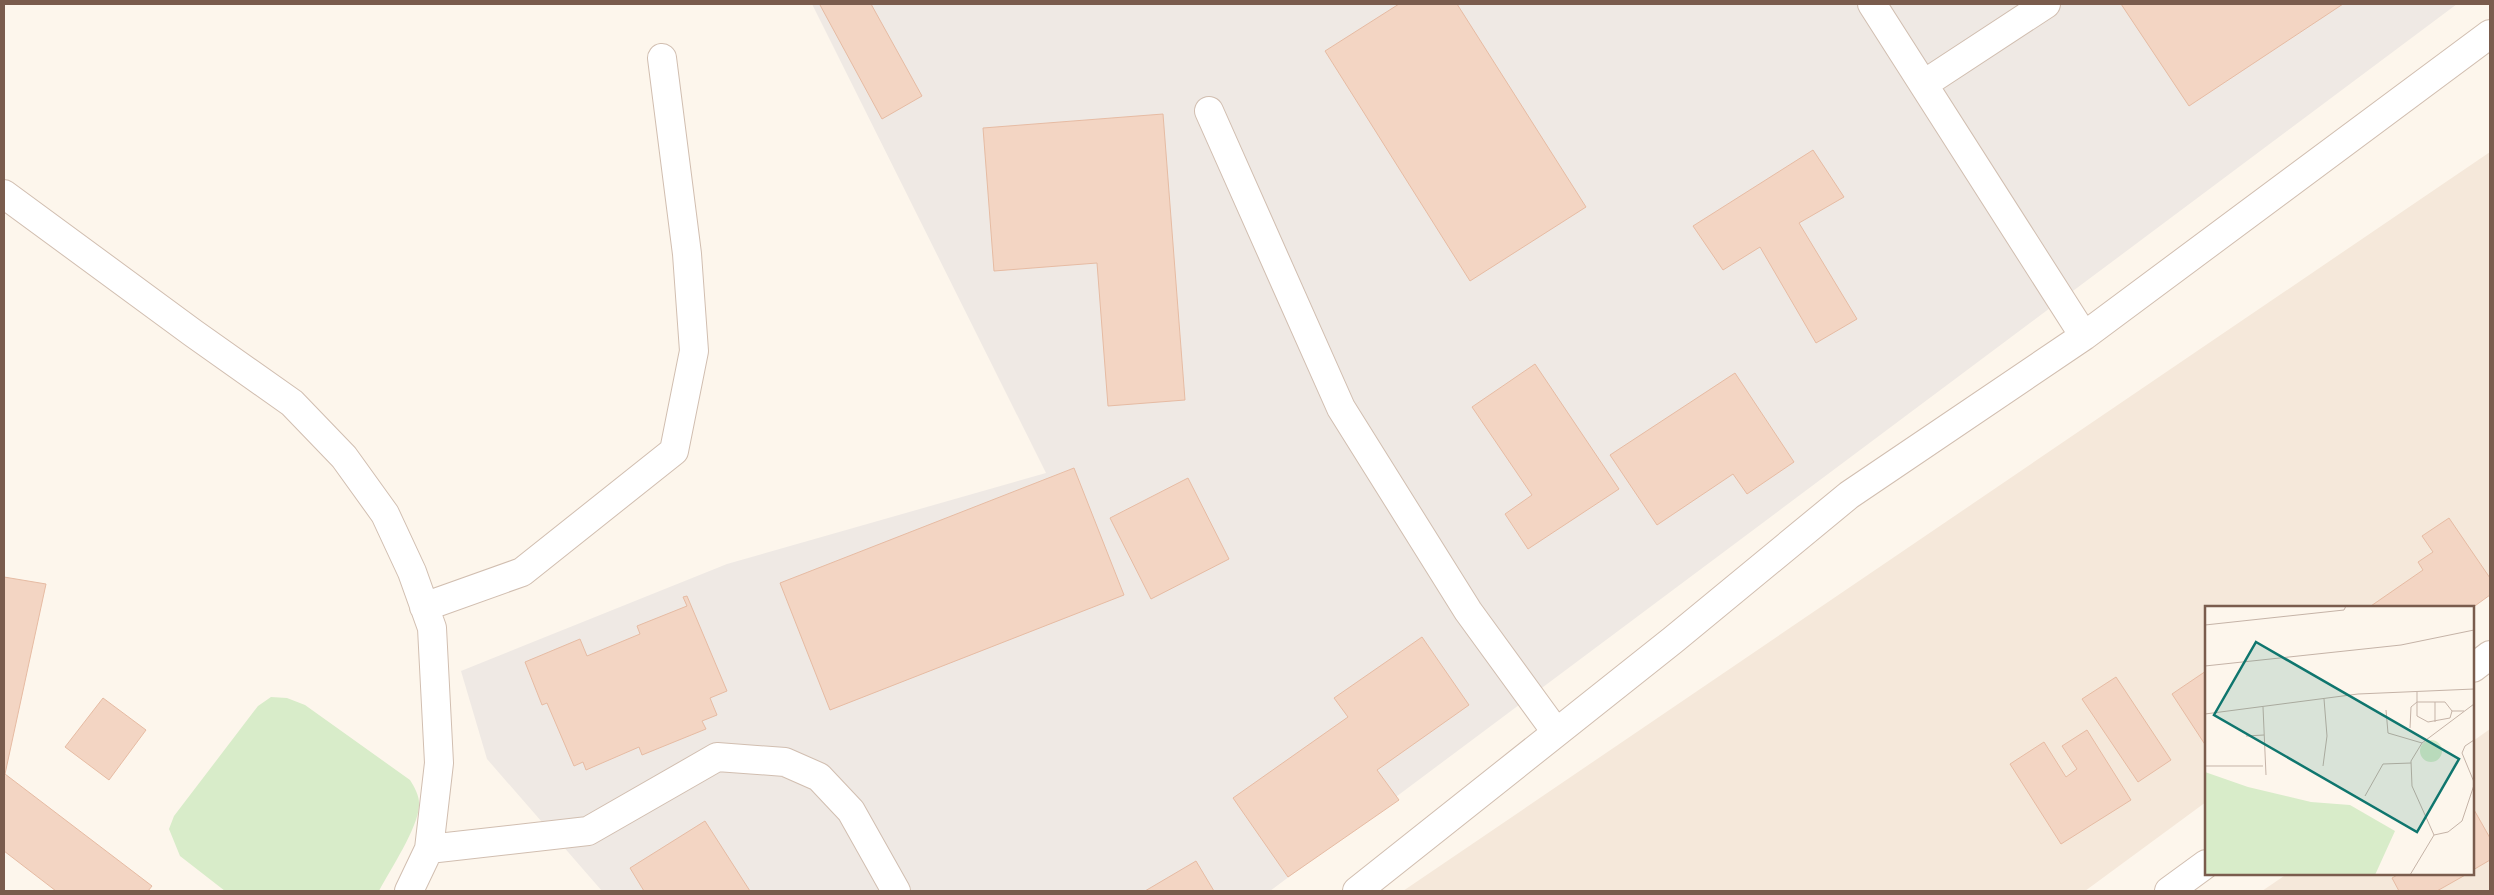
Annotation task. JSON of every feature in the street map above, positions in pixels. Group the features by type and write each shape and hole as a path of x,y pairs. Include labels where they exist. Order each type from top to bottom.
{"street":[{"path":"1872,4 2084,336"},
{"path":"1924,84 2046,4"},
{"path":"1357,891 1673,640 1849,496 2084,336 2490,34"},
{"path":"424,607 522,572 674,451 694,352 687,254 662,58"},
{"path":"1209,111 1341,408 1468,611 1556,732"},
{"path":"4,194 292,403 344,457 385,514 412,572 432,628 439,763 428,849 409,891"},
{"path":"2474,667 2490,655"},
{"path":"428,849 588,831 717,757 785,762 819,778 852,811 896,891"},
{"path":"2169,891 2205,865"}],"shaded area":[{"path":"812,4 2457,4 1270,891 602,891 487,759 461,671 727,564 1046,473"},
{"path":"2490,152 2490,592 2470,606 2205,606 2205,803 2085,891 1403,891"},
{"path":"2490,729 2490,891 2262,891 2286,875 2474,875 2474,740"}],"green space":[{"path":"271,697 287,698 305,705 410,780 414,786 419,799 419,806 414,826 379,891 225,891 180,856 169,829 174,816 258,706"}],"building":[{"path":"871,4 922,96 882,119 820,5"},
{"path":"1399,4 1457,4 1586,207 1470,281 1325,51"},
{"path":"2121,4 2343,4 2189,106"},
{"path":"1163,114 1185,400 1108,406 1097,263 994,271 983,128"},
{"path":"1813,150 1844,197 1799,223 1857,319 1816,343 1760,247 1723,270 1693,226"},
{"path":"1535,364 1619,489 1528,549 1505,514 1532,495 1472,407"},
{"path":"1735,373 1794,462 1747,494 1733,474 1657,525 1610,455"},
{"path":"1074,468 1124,595 830,710 780,583"},
{"path":"1188,478 1229,559 1151,599 1110,518"},
{"path":"2449,518 2490,578 2490,595 2474,607 2371,606 2423,570 2418,562 2433,552 2422,536"},
{"path":"4,577 46,584 5,774 152,886 148,891 56,891 4,851"},
{"path":"687,596 727,691 710,698 717,715 702,721 706,729 642,755 639,747 586,770 583,762 574,766 547,703 542,705 525,662 580,639 587,656 640,634 637,626 687,606 683,597"},
{"path":"1422,637 1469,705 1377,770 1399,800 1288,877 1233,798 1348,717 1334,698"},
{"path":"2205,672 2205,744 2172,694"},
{"path":"2116,677 2171,760 2138,782 2082,699"},
{"path":"103,698 146,730 109,780 65,747"},
{"path":"2087,730 2131,800 2061,844 2010,764 2044,742 2066,777 2077,769 2062,746"},
{"path":"2474,810 2490,838 2490,860 2474,869"},
{"path":"705,821 750,891 644,891 630,868"},
{"path":"1196,861 1214,891 1145,891"},
{"path":"2397,875 2465,875 2437,891 2399,891 2392,878"}]}
